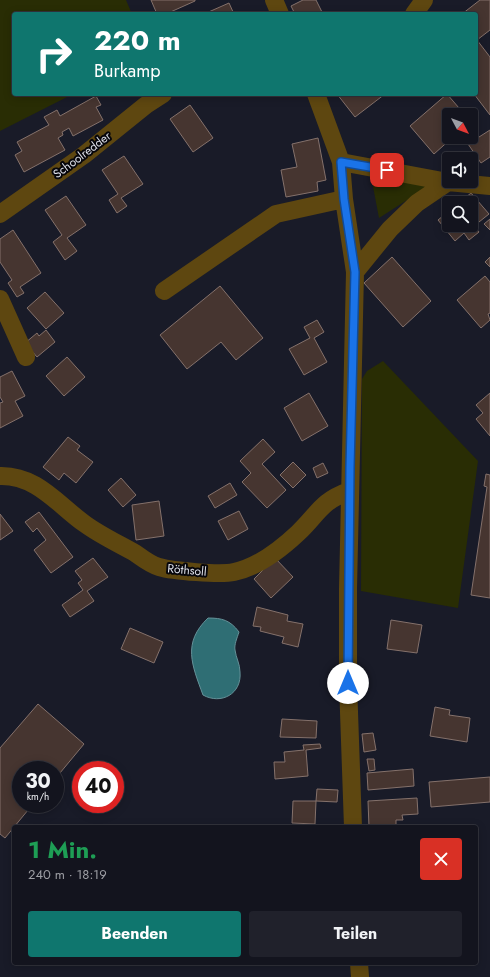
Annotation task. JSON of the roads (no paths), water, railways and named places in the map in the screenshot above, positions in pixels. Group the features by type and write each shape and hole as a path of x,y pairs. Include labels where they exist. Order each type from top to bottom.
{"street":[{"path":"274,0 279,12"},
{"path":"415,12 424,0"},
{"name":"Schoolredder","path":"0,214 84,155 146,105 160,96"},
{"path":"317,96 341,162 344,199 355,272 349,492 348,683 353,825"},
{"path":"341,162 442,181"},
{"path":"478,185 490,186"},
{"path":"355,272 390,228 417,203 442,186"},
{"path":"164,291 276,214 344,199"},
{"path":"0,299 26,357"},
{"name":"Röthsoll","path":"0,476 7,476 31,482 58,500 85,524 158,567 233,573 255,566 298,533 320,508 333,497 349,492"},
{"path":"359,965 360,977"}]}
